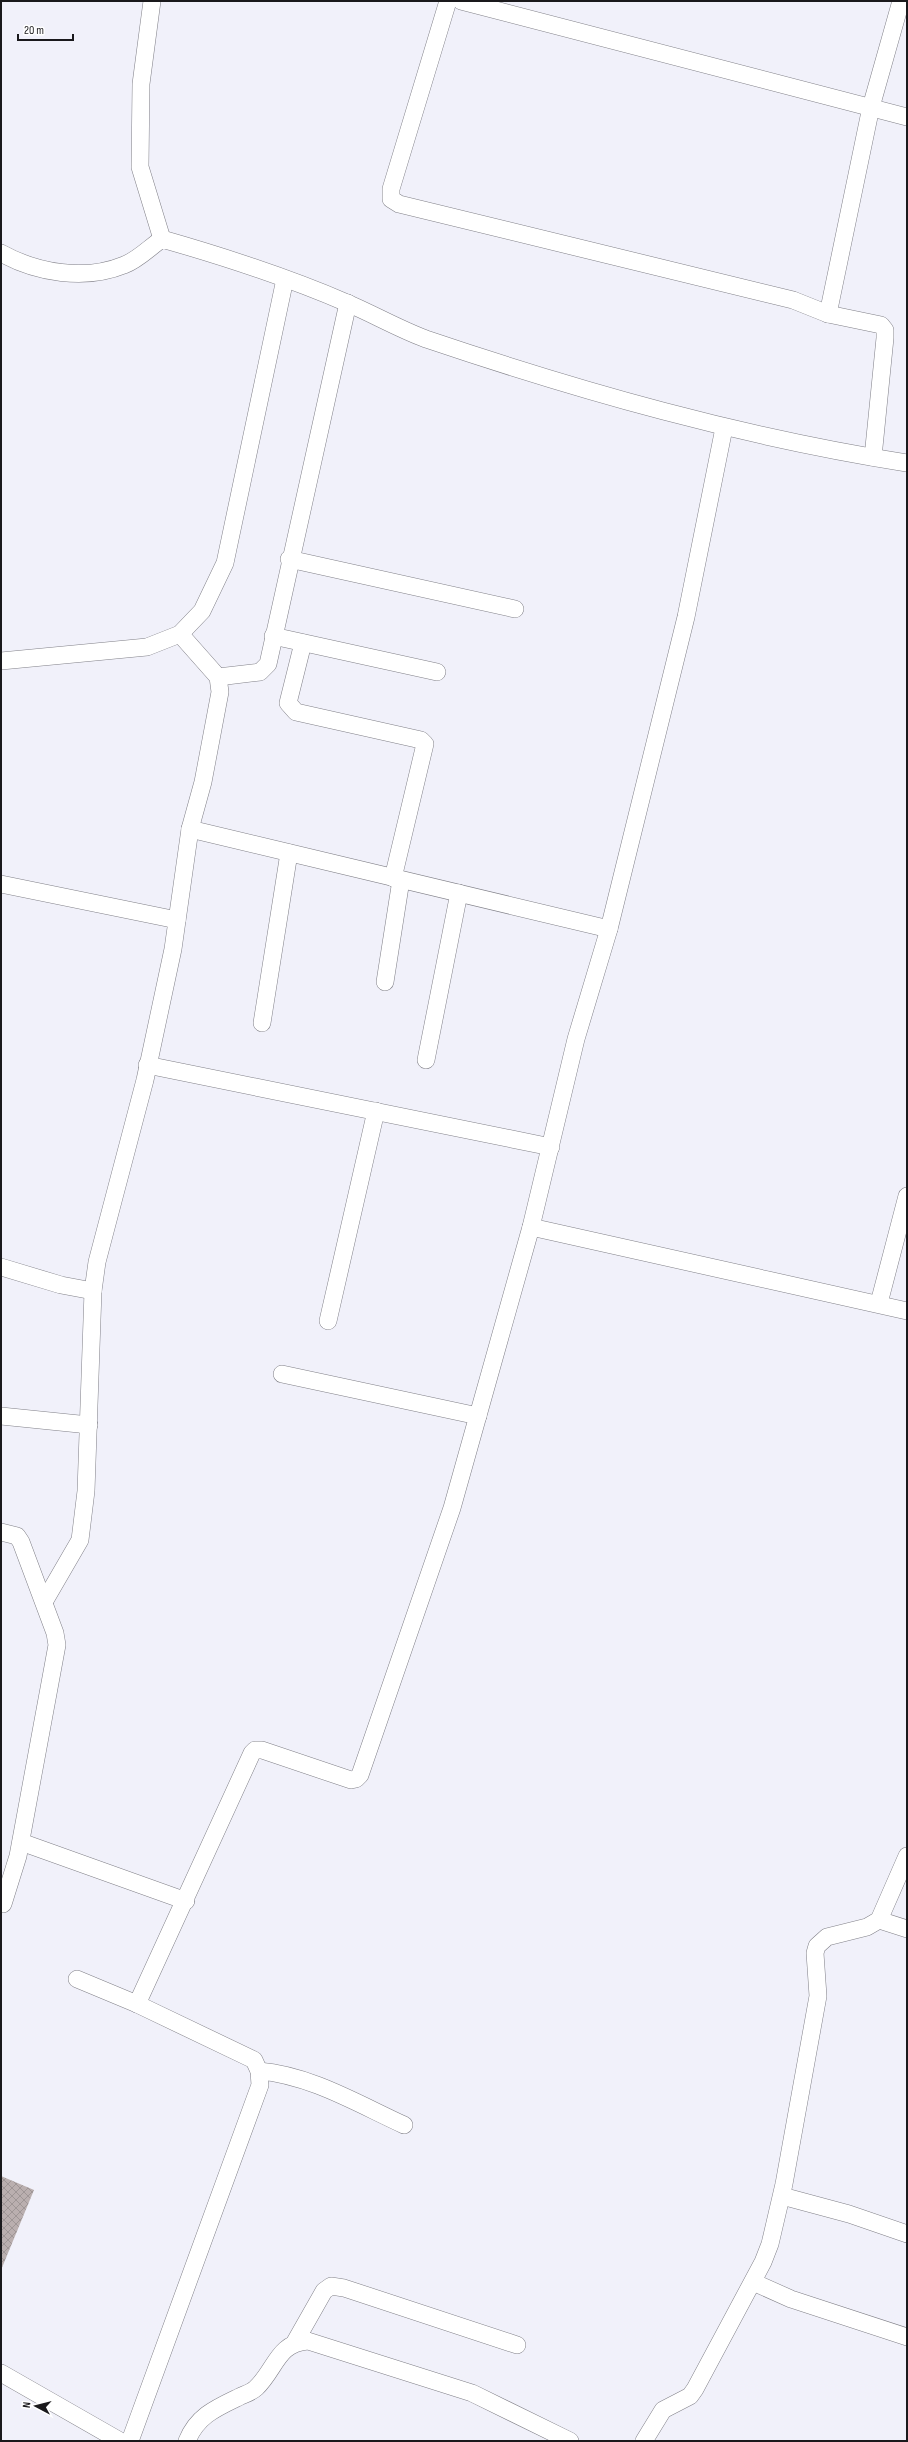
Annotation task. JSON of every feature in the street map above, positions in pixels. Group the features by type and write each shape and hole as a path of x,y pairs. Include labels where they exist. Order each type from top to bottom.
{"street":[{"path":"152,1 141,84 140,167 162,239"},
{"path":"448,1 390,189 391,199 399,204 793,300 828,314 876,322 885,330 880,396 873,457"},
{"path":"461,1 907,117"},
{"path":"828,314 871,107 901,1"},
{"path":"1,253 16,261 60,272 72,274 96,273 126,265 162,239"},
{"path":"162,239 249,264 348,303 430,340 619,401 724,428 907,463"},
{"path":"1,661 146,646 180,634 202,611 225,563 285,279"},
{"path":"218,677 260,672 268,664 289,559 348,303"},
{"path":"137,2004 186,1901 252,1753 255,1750 262,1750 351,1780 356,1779 360,1775 452,1508 531,1227 576,1040 609,929 686,617 724,428"},
{"path":"289,559 516,609"},
{"path":"44,1602 80,1540 86,1491 93,1291 97,1262 147,1065 173,949 190,830 203,782 220,692 218,677 180,634"},
{"path":"273,636 303,644 437,672"},
{"path":"303,644 288,702 292,709 296,712 422,740 425,744 397,879 384,982"},
{"path":"190,830 609,929"},
{"path":"262,1023 290,853"},
{"path":"1,884 177,920"},
{"path":"426,1060 459,893"},
{"path":"147,1065 551,1146"},
{"path":"328,1321 376,1111"},
{"path":"879,1303 907,1196"},
{"path":"531,1227 879,1303 907,1311"},
{"path":"1,1267 61,1284 93,1291"},
{"path":"282,1374 478,1416"},
{"path":"1,1416 88,1425"},
{"path":"1,1532 17,1536 21,1542 55,1633 57,1645 21,1842 14,1872 2,1904"},
{"path":"21,1842 186,1901"},
{"path":"644,2441 663,2410 690,2396 695,2389 753,2282 770,2244 782,2196 818,1996 815,1953 818,1946 827,1937 867,1927 879,1920 907,1856"},
{"path":"879,1920 907,1929"},
{"path":"77,1979 137,2004 254,2060 259,2070 260,2085 130,2441"},
{"path":"259,2070 279,2072 299,2078 404,2125"},
{"path":"782,2196 849,2214 907,2234"},
{"path":"753,2282 791,2299 907,2337"},
{"path":"187,2441 199,2420 208,2412 254,2390 284,2349 295,2342 324,2291 331,2286 344,2288 517,2345"},
{"path":"295,2342 308,2341 472,2393 570,2441"},
{"path":"1,2372 120,2441"}],"building":[{"path":"1,2176 34,2190 1,2270"}]}
